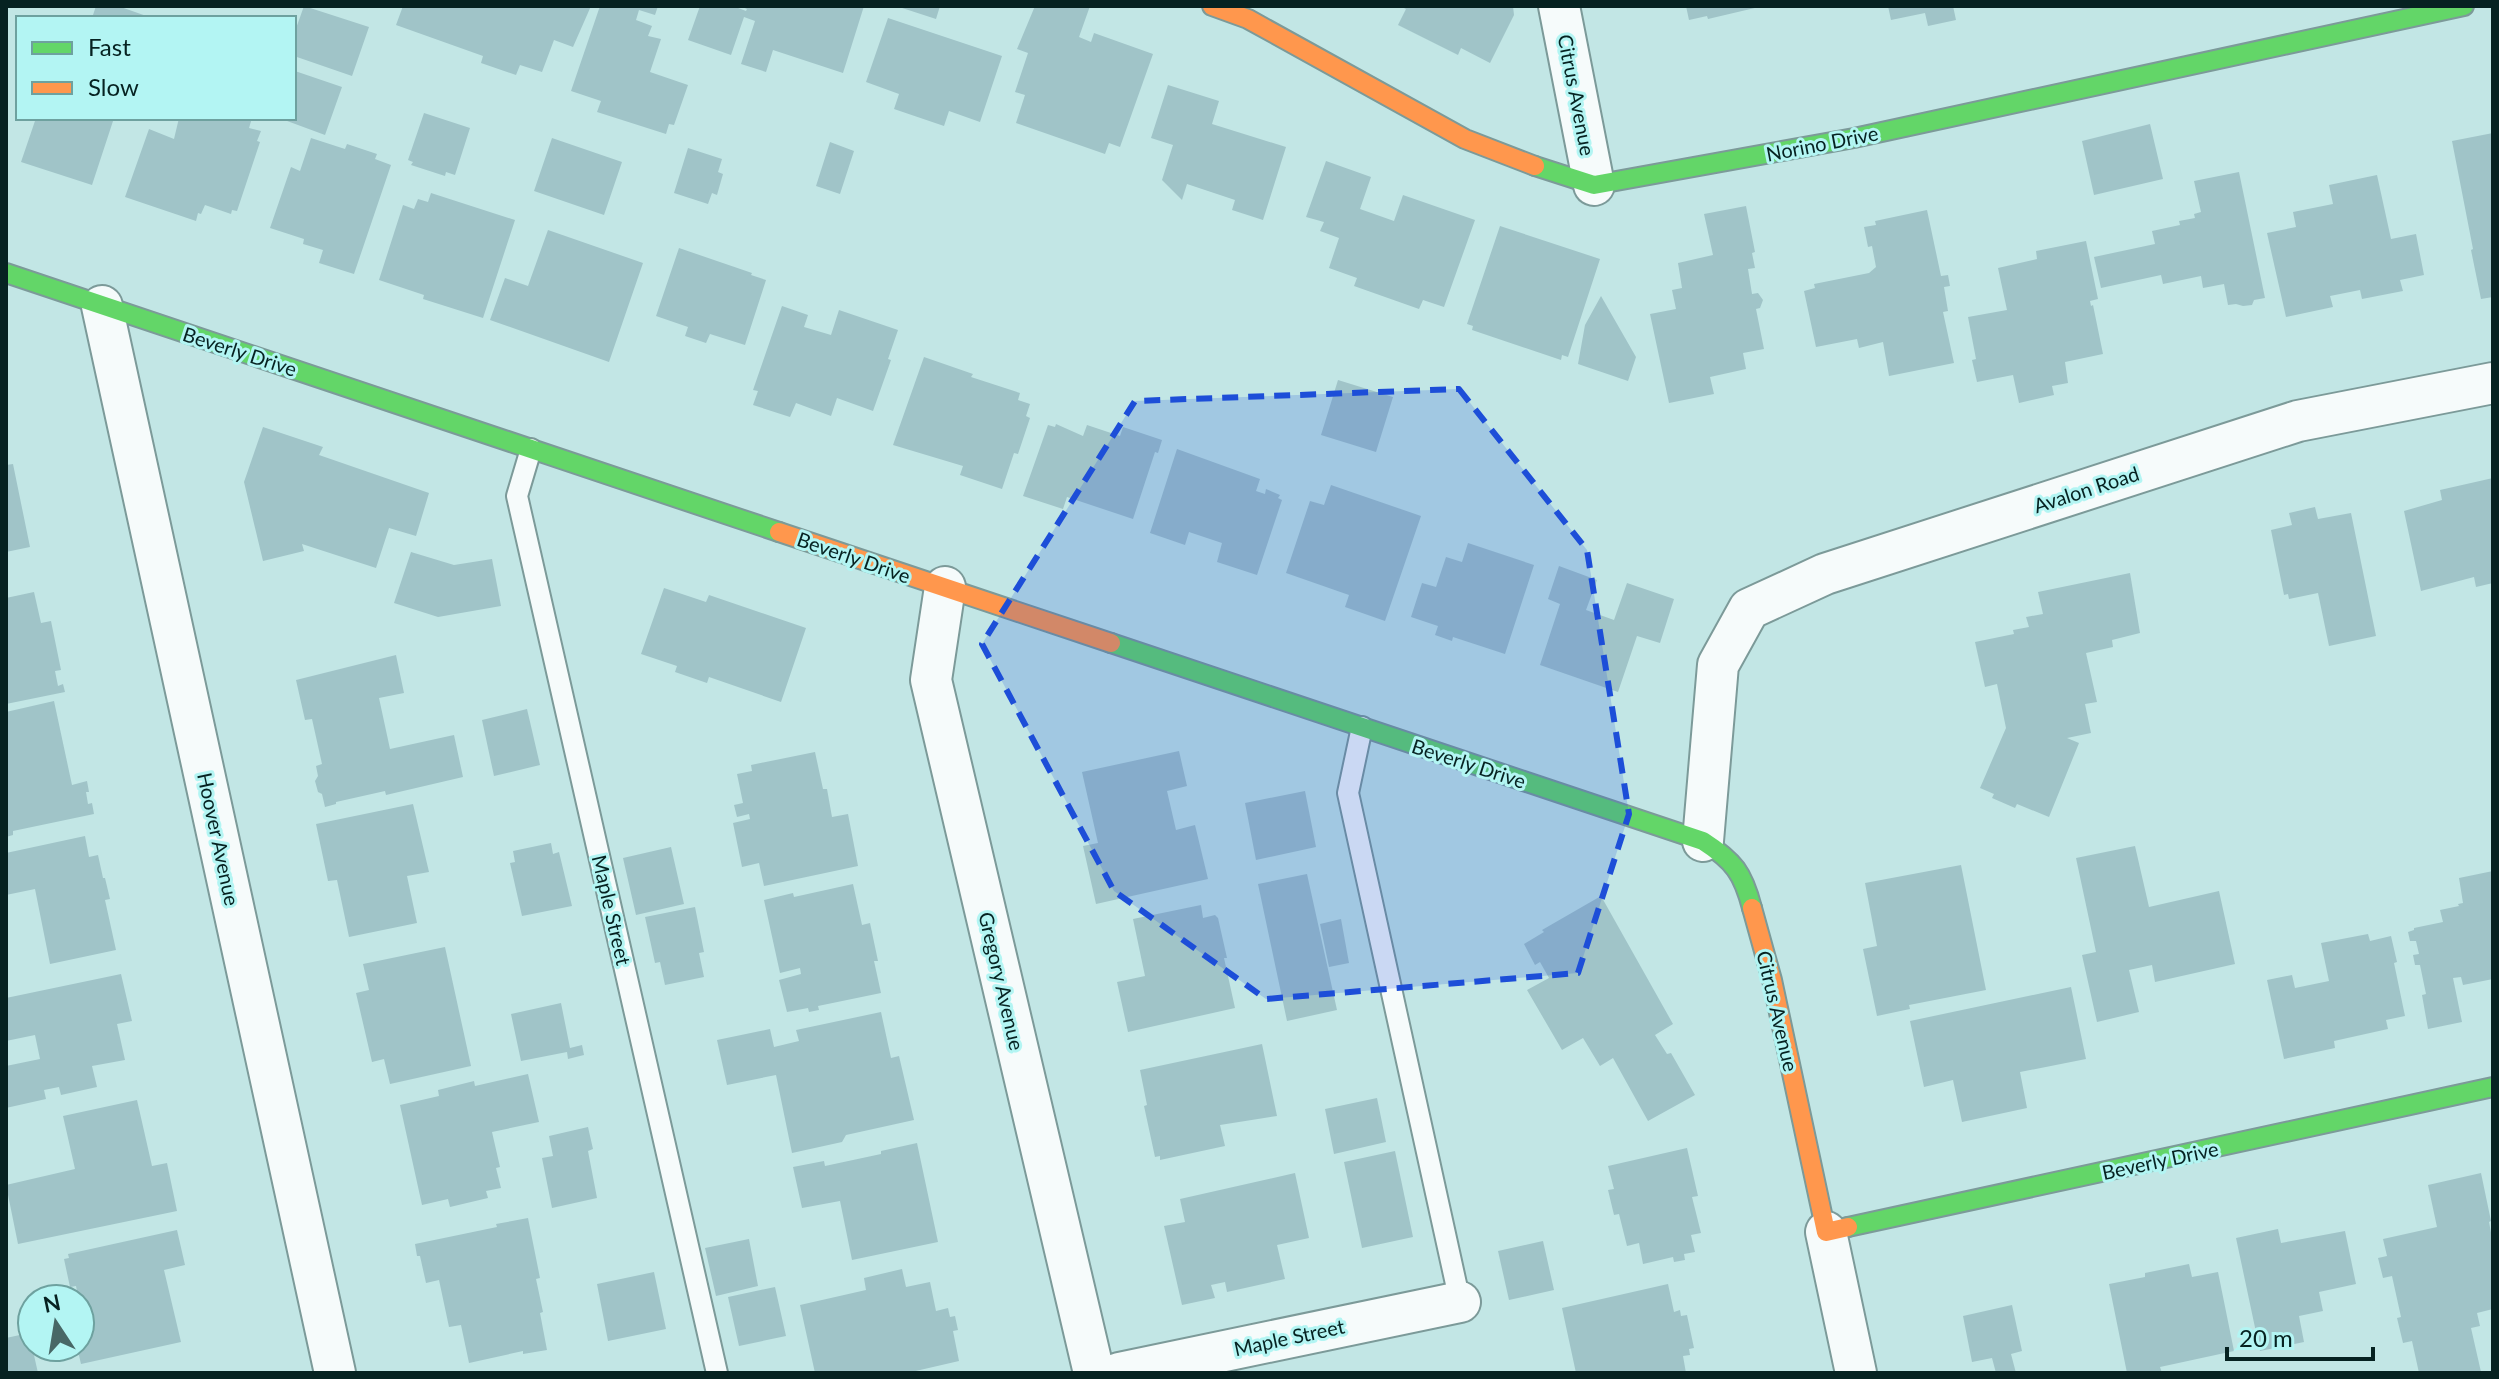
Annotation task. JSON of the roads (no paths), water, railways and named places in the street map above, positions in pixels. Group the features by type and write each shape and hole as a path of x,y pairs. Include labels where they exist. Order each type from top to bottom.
{"street":[{"name":"Norino Drive","path":"1212,6 1248,19 1465,139 1594,185 1854,138 2464,6"},
{"name":"Citrus Avenue","path":"1559,6 1594,185"},
{"name":"Beverly Drive","path":"6,273 1703,841"},
{"name":"Hoover Avenue","path":"102,306 335,1373"},
{"name":"Avalon Road","path":"1703,841 1718,665 1749,609 1825,574 2298,421 2493,383"},
{"name":"Gregory Avenue","path":"945,587 931,680 1094,1373"},
{"name":"Citrus Avenue","path":"1703,841 1735,865 1745,882 1772,980 1856,1373"},
{"name":"Beverly Drive","path":"1826,1232 2493,1087"},
{"name":"Maple Street","path":"1119,1373 1460,1302"}],"lane":[{"name":"Maple Street","path":"531,449 517,496 717,1373"},
{"path":"1362,727 1348,793 1460,1302"}]}
